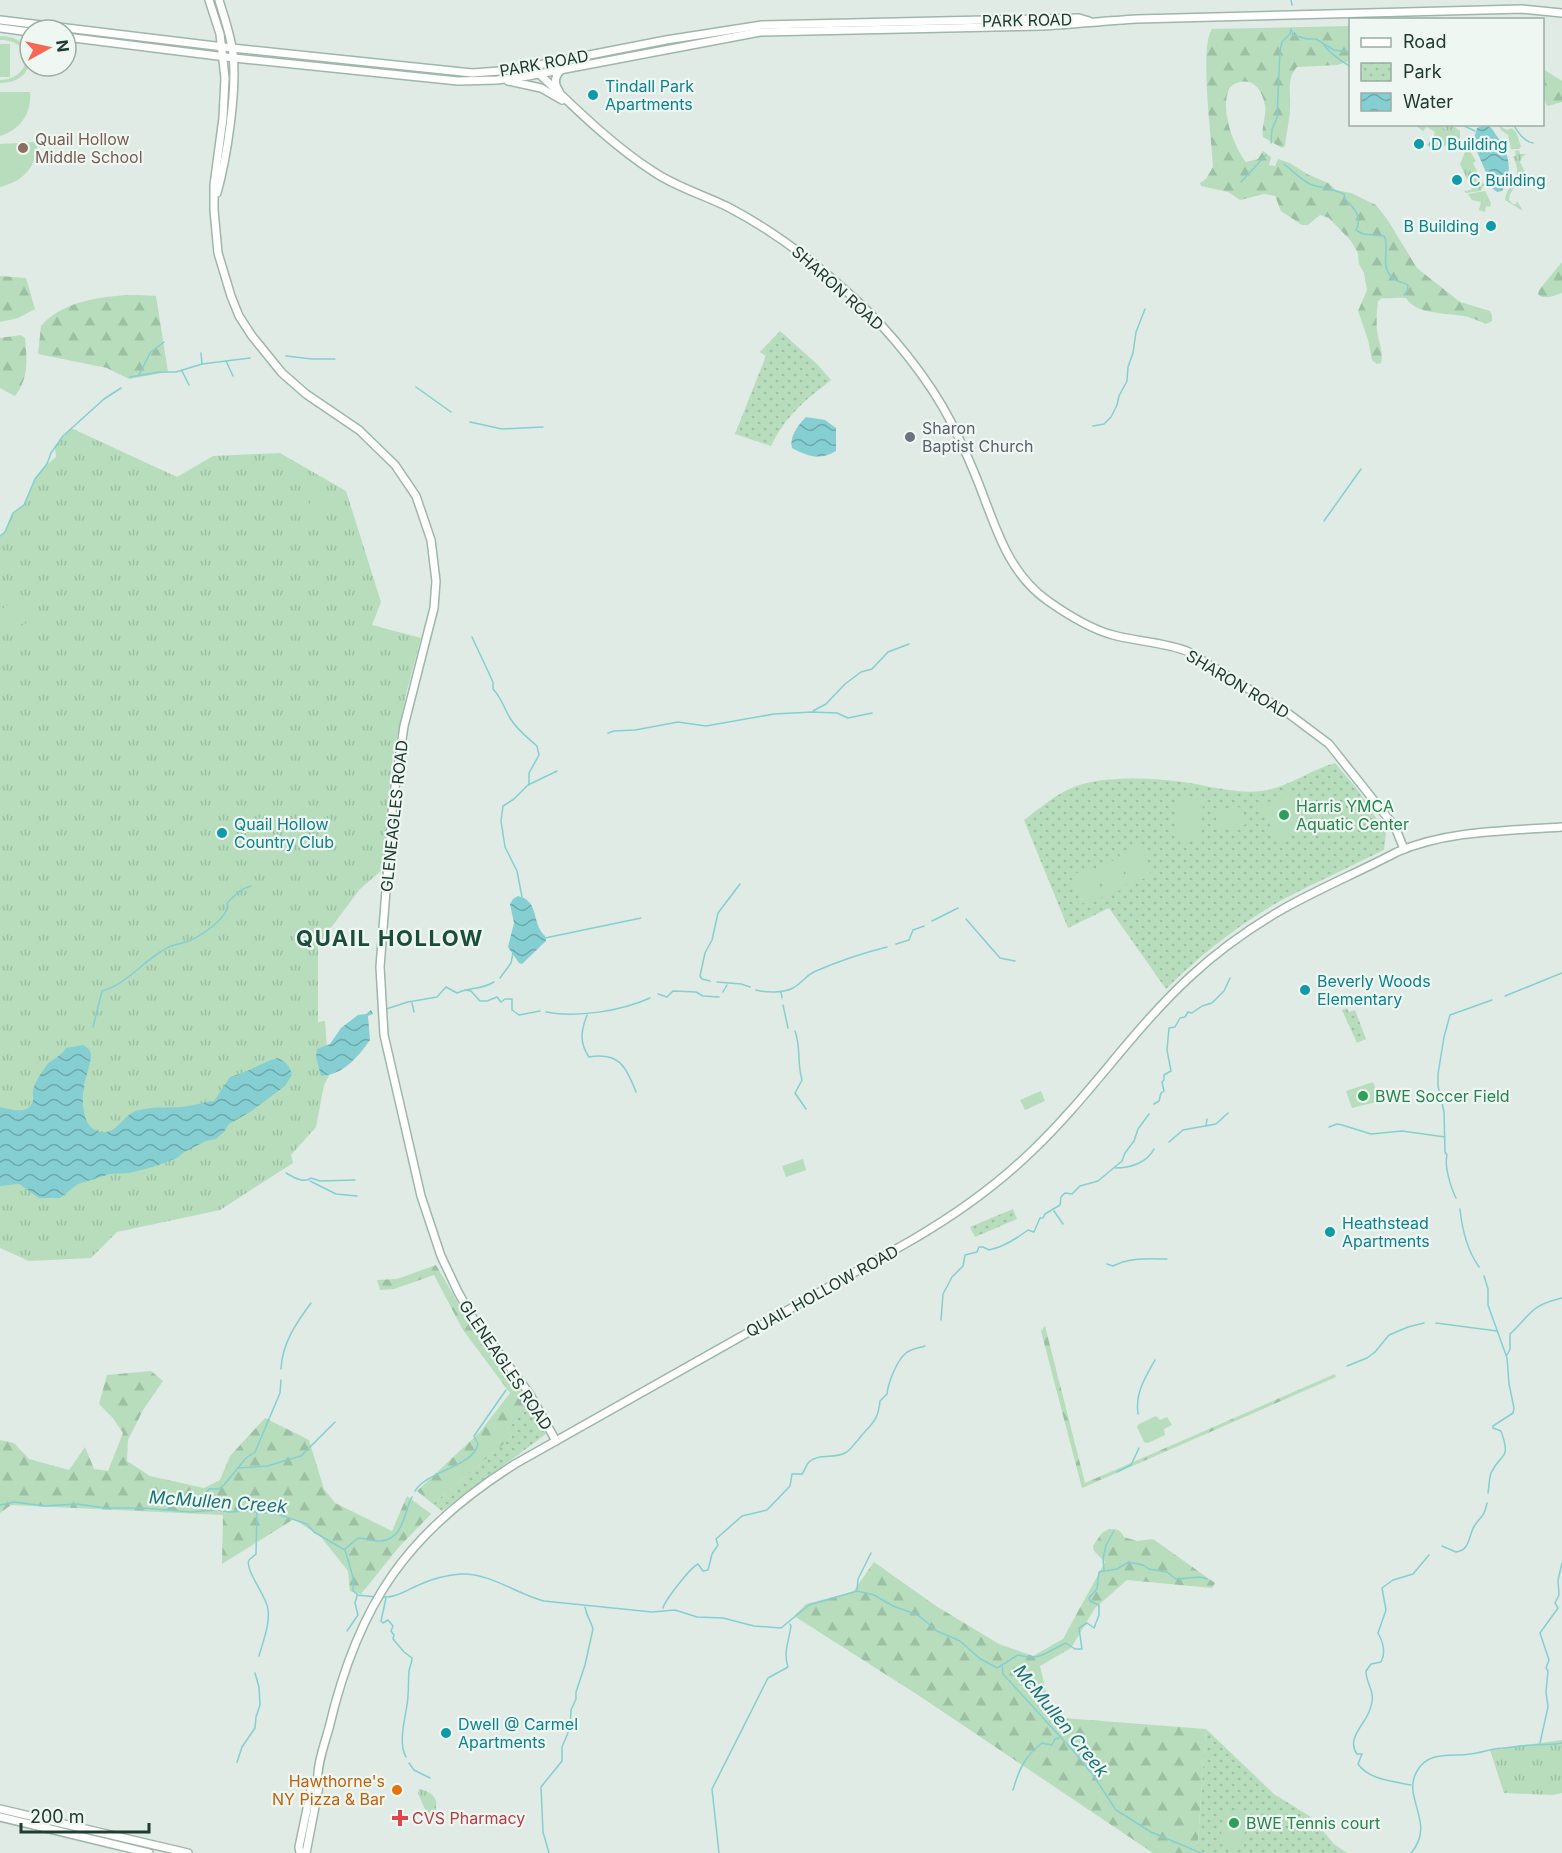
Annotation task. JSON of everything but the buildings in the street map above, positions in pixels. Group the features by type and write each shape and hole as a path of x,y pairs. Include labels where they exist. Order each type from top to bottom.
{"main road":[{"name":"GLENEAGLES ROAD","path":"209,0 222,47 225,78 223,118 214,185 215,227 221,266 231,296 245,326 262,351 287,377 359,430 391,460 416,496 428,529 435,566 435,597 432,619 404,726 395,775 380,967 382,1024 392,1077 421,1196 441,1256 474,1320 529,1393 556,1441"},
{"name":"GLENEAGLES ROAD","path":"215,198 231,116 234,58 219,0"},
{"name":"PARK ROAD","path":"78,39 224,57 458,81 497,80 539,74 760,32 1042,26 1079,24 1089,21 1514,9 1562,13"},
{"name":"PARK ROAD","path":"0,20 222,47 472,73 532,67 666,40 762,25 1079,18 1089,21"},
{"path":"0,28 18,30"},
{"name":"SHARON ROAD","path":"532,67 639,163 656,174 731,208 785,240 835,281 878,322 942,405 974,471 1009,560 1023,579 1037,592 1097,630 1116,636 1169,645 1189,652 1308,726 1338,754 1395,827 1404,849"},
{"path":"562,69 555,80 562,95"},
{"path":"497,80 541,88 580,112"},
{"path":"1404,849 1450,837 1562,826"},
{"name":"QUAIL HOLLOW ROAD","path":"298,1851 312,1785 317,1780 341,1681 352,1650 368,1614 385,1585 410,1552 449,1511 490,1480 912,1240 970,1203 1033,1151 1164,1003 1210,959 1234,940 1284,908 1404,849"},
{"name":"QUAIL HOLLOW ROAD","path":"306,1853 319,1786 317,1780"},
{"path":"0,1809 188,1853"},
{"path":"0,1817 148,1853"}],"green space":[{"path":"1349,26 1349,61 1337,65 1297,67 1291,76 1290,113 1285,146 1282,148 1263,137 1265,105 1262,94 1256,86 1243,82 1231,86 1228,90 1226,109 1237,148 1246,162 1258,159 1263,151 1271,157 1269,165 1275,166 1278,159 1290,163 1307,174 1328,183 1336,190 1351,193 1376,205 1417,268 1460,302 1490,311 1492,321 1486,324 1466,317 1423,310 1406,298 1382,298 1378,301 1377,323 1382,359 1381,363 1377,364 1372,360 1358,311 1367,290 1358,253 1351,241 1329,218 1320,215 1308,225 1302,225 1281,211 1275,196 1264,194 1240,200 1228,192 1201,186 1200,183 1206,179 1213,167 1206,74 1208,39 1212,29"},
{"path":"0,36 13,38 18,41 18,45 11,41 0,40"},
{"path":"0,44 10,44 10,77 0,77"},
{"path":"1544,70 1562,81 1562,102 1548,106"},
{"path":"18,74 18,78 13,81 0,83 0,80"},
{"path":"0,92 30,92 29,107 23,120 13,130 0,136"},
{"path":"1416,126 1442,126 1447,132 1444,126 1453,126 1460,131 1460,140 1450,135 1453,140 1436,152 1427,145 1435,132 1427,127 1423,131"},
{"path":"1499,126 1507,130 1512,128 1515,131 1521,146 1519,149 1511,149 1508,135"},
{"path":"1460,141 1466,145 1476,161 1473,163 1484,185 1480,191 1466,193 1464,191 1471,190 1473,186 1460,164 1465,152 1459,144 1450,144"},
{"path":"38,142 35,159 27,172 16,181 0,187 0,144"},
{"path":"1519,150 1520,154 1527,154 1520,162 1525,172 1510,194 1509,200 1513,204 1517,201 1523,211 1505,200 1517,175 1513,157 1516,155 1515,151"},
{"path":"1485,191 1491,203 1490,207 1486,206 1485,212 1479,210 1481,202 1472,200 1468,194"},
{"path":"1562,262 1562,293 1542,297 1538,294 1539,290"},
{"path":"0,276 26,278 35,309 18,318 0,322"},
{"path":"156,296 168,372 129,379 107,368 38,354 41,326 61,310 100,298"},
{"path":"780,331 817,364 831,380 796,410 771,446 735,434 766,356 760,352"},
{"path":"21,335 25,338 26,368 23,382 15,396 0,388 0,338"},
{"path":"71,428 177,477 213,456 280,453 346,491 381,602 372,625 421,638 392,762 382,870 360,889 318,945 318,1022 325,1021 327,1049 337,1061 324,1085 316,1127 291,1155 293,1163 220,1210 117,1232 91,1258 29,1261 0,1248 0,536 5,532 13,513 24,504 42,469 56,457 55,447"},
{"path":"317,493 324,497 323,509 314,514 310,512 309,506 312,495"},
{"path":"21,597 33,617 12,630 0,610"},
{"path":"35,618 41,629 20,642 13,631"},
{"path":"1335,763 1357,789 1386,833 1384,850 1264,910 1220,941 1166,989 1109,908 1068,928 1024,820 1061,793 1087,783 1116,779 1147,779 1253,792 1281,786"},
{"name":"Harris YMCA Aquatic Center","path":"1293,791 1302,810 1300,812 1304,820 1301,829 1274,842 1269,832 1272,830 1261,806"},
{"path":"1178,798 1203,800 1201,840 1175,838"},
{"path":"1241,807 1247,822 1245,825 1216,830 1216,812"},
{"path":"1141,845 1151,876 1129,884 1119,853"},
{"path":"1118,859 1127,888 1106,895 1096,866"},
{"path":"1093,867 1103,897 1081,904 1071,875"},
{"path":"1347,1008 1349,1012 1355,1010 1366,1039 1357,1043 1342,1010"},
{"name":"BWE Soccer Field","path":"1373,1082 1380,1101 1352,1108 1346,1091"},
{"path":"1041,1091 1045,1101 1025,1110 1020,1100"},
{"path":"803,1159 806,1170 786,1177 782,1166"},
{"path":"1013,1209 1017,1219 975,1237 970,1227"},
{"path":"436,1265 473,1329 531,1405 507,1429 512,1437 433,1504 417,1491 480,1432 510,1393 463,1330 434,1275 394,1289 380,1290 377,1280 397,1279"},
{"path":"1045,1326 1085,1483 1335,1374 1336,1377 1082,1488 1041,1331"},
{"path":"151,1371 163,1381 143,1410 128,1440 127,1461 150,1476 204,1488 220,1480 230,1456 265,1418 309,1440 324,1489 335,1503 392,1531 407,1496 431,1514 399,1547 361,1594 350,1591 348,1571 321,1537 294,1519 222,1564 223,1515 11,1505 0,1513 0,1440 14,1443 29,1459 69,1470 85,1447 94,1469 108,1471 123,1433 113,1418 99,1404 107,1375"},
{"path":"531,1405 546,1434 442,1511 433,1504 512,1437 507,1429"},
{"path":"1156,1416 1160,1420 1167,1417 1172,1425 1164,1429 1165,1435 1148,1443 1144,1442 1137,1427"},
{"path":"1109,1529 1118,1530 1124,1537 1137,1541 1153,1539 1215,1583 1212,1588 1127,1580 1095,1608 1071,1648 1040,1666 1048,1700 1063,1718 1206,1729 1197,1853 1153,1853 918,1695 794,1616 806,1604 853,1592 874,1562 936,1606 999,1644 1033,1656 1063,1639 1105,1562 1094,1551 1093,1546 1102,1533"},
{"path":"1206,1729 1274,1794 1311,1817 1334,1844 1347,1853 1197,1853"},
{"path":"1562,1740 1562,1793 1552,1795 1504,1793 1490,1750"},
{"path":"419,1789 429,1792 434,1797 436,1809 434,1814 426,1812 418,1793"},
{"name":"BWE Tennis court","path":"1224,1810 1247,1813 1243,1850 1220,1844"}],"water":[{"path":"1490,127 1507,155 1509,170 1502,191 1497,192 1493,189 1473,142 1477,128"},
{"path":"806,417 825,420 836,428 836,451 819,457 792,448 793,435"},
{"path":"518,896 533,907 546,941 522,964 508,947 514,923 510,904"},
{"path":"371,1010 373,1014 368,1016 370,1040 355,1059 343,1069 321,1076 316,1057 317,1049 330,1044 341,1028 358,1015 366,1014"},
{"path":"83,1045 89,1049 91,1054 84,1085 83,1108 88,1123 98,1131 111,1131 132,1113 142,1109 182,1107 214,1101 230,1077 277,1058 287,1064 292,1075 285,1086 250,1112 229,1124 216,1139 206,1141 177,1158 153,1167 129,1173 110,1174 78,1184 60,1198 39,1198 19,1184 0,1186 0,1107 27,1109 31,1106 35,1085 46,1066 66,1048"}],"waterway":[{"path":"1291,0 1292,5"},
{"path":"1271,143 1272,129 1277,118 1280,50 1282,42 1290,34 1291,29 1293,35 1316,39 1334,50 1349,52"},
{"path":"1324,45 1349,65"},
{"path":"1464,126 1475,131"},
{"path":"1514,126 1527,141 1533,143"},
{"path":"1241,182 1266,155"},
{"path":"1284,164 1308,183 1344,194 1358,217 1356,230 1363,234 1384,236 1387,269 1394,279 1408,285 1404,295"},
{"path":"1093,426 1104,424 1111,417 1117,405 1127,381 1136,332 1145,309"},
{"path":"139,375 150,353 164,342"},
{"path":"201,353 202,364"},
{"path":"286,356 335,359"},
{"path":"130,377 176,372 202,364 250,358"},
{"path":"226,361 233,376"},
{"path":"182,371 189,385"},
{"path":"416,387 451,412"},
{"path":"0,536 5,532 13,513 24,505 35,479 47,464 51,453 63,436 104,399 121,388"},
{"path":"470,422 502,429 543,427"},
{"path":"1324,521 1361,469"},
{"path":"472,637 493,682 493,689 510,718 519,730 537,746 539,755 529,773 529,785"},
{"path":"813,711 826,704 845,684 861,672 872,669 888,652 909,644"},
{"path":"608,733 678,722 706,726 774,714 837,713 848,718 872,713"},
{"path":"522,897 517,871 505,847 501,821 503,806 528,785 557,771"},
{"path":"710,981 700,976 705,953 712,940 718,913 740,884"},
{"path":"93,1027 102,991 127,978 170,946 186,942 205,932 224,914 227,903 240,891 251,886"},
{"path":"932,921 958,908"},
{"path":"545,938 641,918"},
{"path":"966,919 1000,958 1015,961"},
{"path":"896,944 909,940 913,930 924,926"},
{"path":"756,990 765,992 789,990 816,971 887,947"},
{"path":"500,978 511,963 513,953"},
{"path":"1505,996 1562,973"},
{"path":"1154,1104 1159,1101 1164,1091 1162,1082 1164,1075 1171,1071 1167,1050 1169,1028 1175,1027 1180,1018 1185,1017 1188,1012 1192,1013 1212,1003 1224,991 1230,978"},
{"path":"386,1009 437,997 446,987 457,993 494,982"},
{"path":"717,982 750,987"},
{"path":"723,992 727,985"},
{"path":"466,990 471,991 480,1001 497,997 501,1002 505,999 512,999 512,1010 519,1015 540,1011"},
{"path":"658,994 667,997 673,991 696,992 703,996 719,997"},
{"path":"781,992 782,998"},
{"path":"546,1012 585,1014 626,1007 650,998"},
{"path":"1456,1198 1447,1171 1444,1112 1438,1086 1444,1037 1450,1015 1492,1000"},
{"path":"412,1003 414,1012"},
{"path":"783,1005 788,1028"},
{"path":"587,1015 582,1036 589,1057 608,1057 620,1063 629,1075 636,1092"},
{"path":"795,1031 802,1080 795,1093 806,1109"},
{"path":"1169,1142 1183,1130 1216,1124 1228,1113"},
{"path":"941,1320 943,1294 952,1277 963,1266 965,1255 977,1252 979,1247 989,1250 1000,1247 1028,1230 1034,1232 1040,1218 1060,1205 1061,1197 1065,1193 1072,1194 1080,1186 1098,1181 1122,1161 1138,1129 1149,1114"},
{"path":"1206,1126 1207,1119"},
{"path":"1329,1127 1337,1124 1371,1134 1402,1131 1445,1137"},
{"path":"1115,1168 1138,1164 1154,1149"},
{"path":"286,1173 302,1180 311,1178 320,1181 355,1180"},
{"path":"310,1181 336,1194 357,1196"},
{"path":"1460,1209 1466,1239 1479,1267"},
{"path":"1054,1211 1063,1224"},
{"path":"1107,1264 1113,1266 1133,1260 1167,1259"},
{"path":"1484,1276 1488,1289 1488,1305 1507,1358 1514,1408 1513,1413 1493,1426 1501,1431 1505,1452 1491,1473 1488,1493"},
{"path":"1507,1355 1510,1349 1510,1334 1537,1307 1562,1298"},
{"path":"281,1369 287,1342 311,1303"},
{"path":"1347,1366 1367,1358 1389,1335 1424,1323"},
{"path":"1436,1323 1497,1331"},
{"path":"663,1608 694,1567 698,1564 703,1571 708,1570 712,1554 718,1545 716,1539 742,1516 767,1510 790,1486 792,1474 802,1474 813,1459 847,1452 875,1419 880,1401 887,1394 899,1361 908,1352 925,1346"},
{"path":"1138,1414 1139,1392 1155,1360"},
{"path":"167,1510 171,1505 200,1499 209,1489 219,1489 246,1458 255,1452 280,1393 281,1380"},
{"path":"415,1491 429,1478 475,1452 478,1444 474,1436 506,1390"},
{"path":"238,1468 267,1466 301,1456 335,1422"},
{"path":"1117,1472 1131,1465 1139,1448"},
{"path":"345,1549 358,1538 381,1541 395,1535 402,1524 412,1497"},
{"name":"McMullen Creek","path":"0,1505 14,1502 45,1506 77,1504 106,1508 191,1512 219,1510 277,1514 307,1524 314,1532 345,1550 353,1577 353,1591 357,1594"},
{"path":"1442,1546 1456,1552 1461,1551 1467,1545 1487,1503"},
{"path":"257,1512 256,1554 248,1564 268,1609 266,1633 259,1656"},
{"path":"1104,1570 1103,1559 1106,1545 1114,1531"},
{"path":"857,1590 858,1579 871,1553"},
{"path":"1411,1785 1382,1779 1368,1773 1358,1764 1362,1754 1357,1754 1354,1743 1371,1705 1372,1694 1366,1671 1371,1664 1381,1662 1384,1651 1378,1633 1386,1610 1382,1588 1393,1580 1413,1574 1429,1555"},
{"name":"McMullen Creek","path":"382,1597 398,1595 425,1582 461,1574 493,1580 544,1601 652,1612 675,1610 697,1617 723,1618 754,1626 781,1628 809,1605 857,1591 874,1595 893,1606 918,1615 937,1631 960,1641 979,1658 997,1668 1018,1655 1026,1657 1044,1655 1066,1643 1075,1649 1082,1649 1079,1628 1087,1623 1094,1628 1099,1615 1099,1605 1090,1601 1089,1598 1097,1589 1099,1572 1117,1569 1129,1562 1167,1572 1176,1579 1200,1577 1207,1579"},
{"path":"1540,1743 1548,1707 1546,1692 1548,1671 1546,1668 1549,1660 1540,1633 1558,1608 1555,1603 1559,1595 1558,1580 1562,1563"},
{"name":"McMullen Creek","path":"357,1595 377,1597"},
{"path":"347,1631 358,1615 355,1603 357,1596"},
{"path":"386,1598 381,1621 383,1623 388,1620 393,1626 391,1631 394,1635 393,1639 412,1658 402,1739 406,1757"},
{"path":"549,1853 543,1832 541,1787 562,1761 562,1747 570,1728 571,1710 576,1699 593,1629 585,1607"},
{"path":"719,1853 712,1789 768,1678 788,1667 786,1652 790,1624"},
{"name":"McMullen Creek","path":"1002,1665 1003,1674 1076,1754 1116,1810 1151,1832 1201,1853"},
{"path":"237,1762 242,1747 255,1728 260,1705 255,1673"},
{"path":"1013,1790 1020,1769 1031,1753 1042,1743 1052,1745 1055,1739 1059,1738"},
{"name":"McMullen Creek","path":"1411,1853 1418,1842 1421,1831 1413,1781 1422,1764 1434,1757 1471,1754 1499,1748 1562,1743"},
{"path":"409,1763 414,1770 430,1778"}],"place":[{"name":"Tindall Park Apartments","path":"593,95"},
{"name":"D Building","path":"1419,144"},
{"name":"Quail Hollow Middle School","path":"23,148"},
{"name":"C Building","path":"1457,180"},
{"name":"B Building","path":"1491,226"},
{"name":"Sharon Baptist Church","path":"910,437"},
{"name":"Harris YMCA Aquatic Center","path":"1284,815"},
{"name":"Quail Hollow Country Club","path":"222,833"},
{"name":"Beverly Woods Elementary","path":"1305,990"},
{"name":"BWE Soccer Field","path":"1363,1096"},
{"name":"Heathstead Apartments","path":"1330,1232"},
{"name":"Dwell @ Carmel Apartments","path":"446,1733"},
{"name":"Hawthorne's NY Pizza & Bar","path":"397,1790"},
{"name":"CVS Pharmacy","path":"400,1818"},
{"name":"BWE Tennis court","path":"1234,1823"}],"district":[{"name":"QUAIL HOLLOW","path":"390,938"}]}
